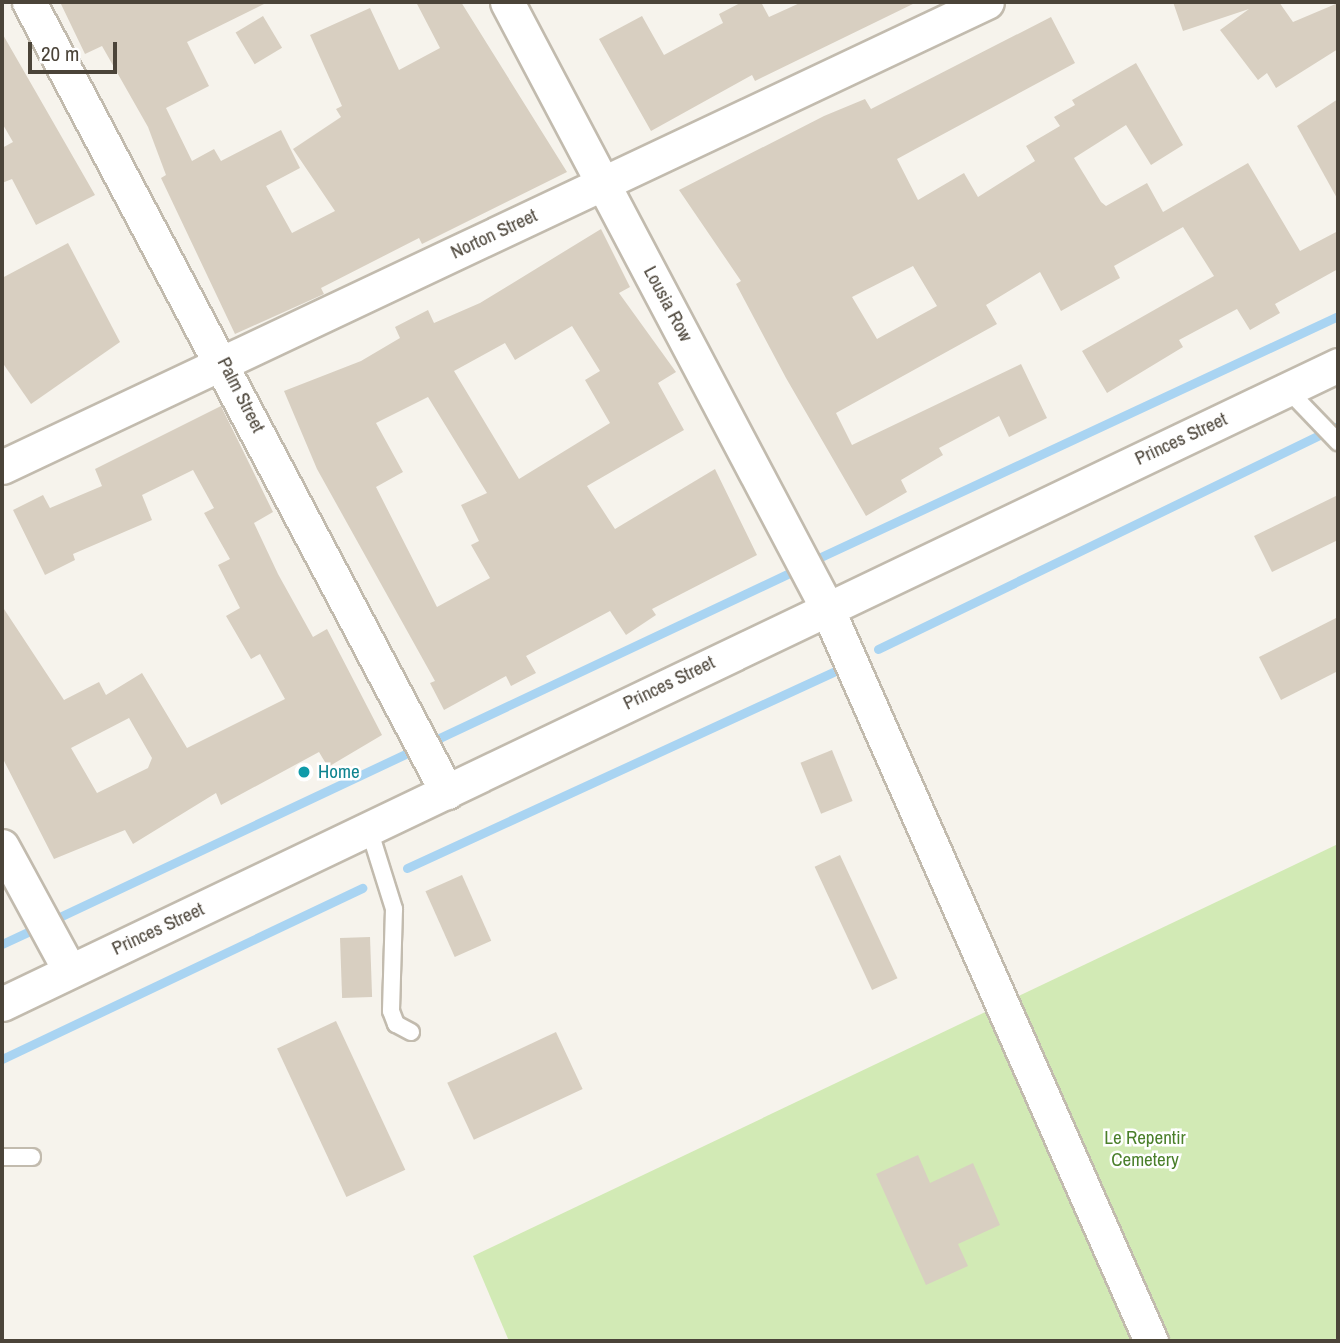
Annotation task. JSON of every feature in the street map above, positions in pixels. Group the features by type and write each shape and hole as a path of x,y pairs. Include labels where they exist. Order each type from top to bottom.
{"street":[{"name":"Palm Street","path":"29,2 224,362 399,710 439,780"},
{"name":"Lousia Row","path":"508,2 822,597 1151,1341"},
{"name":"Norton Street","path":"2,467 987,2"},
{"name":"Princes Street","path":"2,1004 64,960 369,829 439,780 822,597 1338,365"},
{"path":"2,846 64,960"}],"lane":[{"path":"1287,389 1338,442"},
{"path":"369,829 394,909 391,1011 396,1024 411,1032"},
{"path":"2,1157 33,1157"}],"green space":[{"name":"Le Repentir Cemetery","path":"1338,844 1338,1341 509,1341 473,1256"}],"building":[{"path":"60,2 268,2 187,42 209,86 166,108 192,161 214,149 221,161 281,130 300,168 266,186 292,233 335,211 293,149 341,117 336,109 342,106 310,35 370,8 399,70 440,48 416,2 461,2 567,172 422,244 419,238 321,288 324,294 235,334 161,178 166,175 148,127 102,46 85,54"},
{"path":"742,2 761,2 769,17 802,2 917,2 755,81 752,75 651,131 599,39 642,16 664,55 723,23 719,14"},
{"path":"1173,2 1279,2 1293,22 1338,3 1338,49 1276,88 1267,73 1258,80 1220,30 1249,9 1183,31"},
{"path":"263,16 282,48 255,64 236,32"},
{"path":"1051,17 1075,63 897,159 918,200 964,173 978,197 1035,161 1026,146 1060,126 1054,117 1075,105 1072,100 1136,63 1183,145 1151,165 1126,125 1074,158 1101,202 1106,206 1147,183 1163,212 1248,163 1300,251 1338,231 1338,269 1275,304 1280,313 1250,330 1237,309 1179,340 1183,347 1107,393 1082,351 1214,276 1183,227 1114,266 1120,278 1061,311 1040,272 986,305 997,324 836,413 852,445 1021,364 1047,418 1009,437 999,416 939,448 943,455 901,480 907,492 866,516 786,378 736,284 741,281 679,190 824,116 865,99 871,109","holes":["913,266 937,306 877,339 852,297"]},
{"path":"2,33 95,195 36,225 12,179 2,183 2,148 13,142 2,123"},
{"path":"1338,99 1338,200 1297,126"},
{"path":"601,229 630,287 619,293 676,372 658,383 684,430 587,486 615,529 715,469 757,555 652,609 656,615 626,635 610,611 526,656 536,673 511,686 506,676 444,710 430,683 435,681 317,469 284,391 361,361 400,338 395,327 428,310 434,323 480,303","holes":["572,326 600,371 585,380 610,423 519,479 454,371 505,343 515,360","428,397 487,493 461,505 479,541 471,545 490,578 437,607 376,487 403,472 376,423"]},
{"path":"68,243 120,342 31,404 2,362 2,278"},
{"path":"221,406 273,512 254,523 278,574 313,637 327,629 382,735 328,767 319,752 221,805 216,793 133,844 125,830 54,859 2,757 2,606 64,700 99,682 106,695 142,673 187,748 285,699 260,654 251,659 226,616 240,608 218,565 230,559 204,513 214,508 193,470 142,495 152,520 73,554 75,560 45,575 13,510 43,495 50,508 102,486 95,469","holes":["129,718 152,758 148,768 97,793 71,748"]},
{"path":"1338,495 1338,540 1272,572 1254,536"},
{"path":"1338,617 1338,671 1281,700 1259,657"},
{"path":"832,750 853,801 821,814 800,763"},
{"path":"840,855 897,978 872,990 815,867"},
{"path":"462,875 491,941 455,957 425,891"},
{"path":"370,937 372,997 342,998 340,938"},
{"path":"336,1021 405,1170 346,1197 277,1048"},
{"path":"556,1032 583,1089 474,1140 447,1083"},
{"path":"918,1155 930,1183 973,1163 1000,1225 958,1244 968,1266 926,1285 876,1174"}],"waterway":[{"path":"810,562 1338,316"},
{"path":"878,649 1338,426"},
{"path":"51,921 798,569"},
{"path":"407,868 834,672"},
{"path":"2,1059 362,888"},
{"path":"2,944 38,927"}],"place":[{"name":"Home","path":"304,772"}]}
